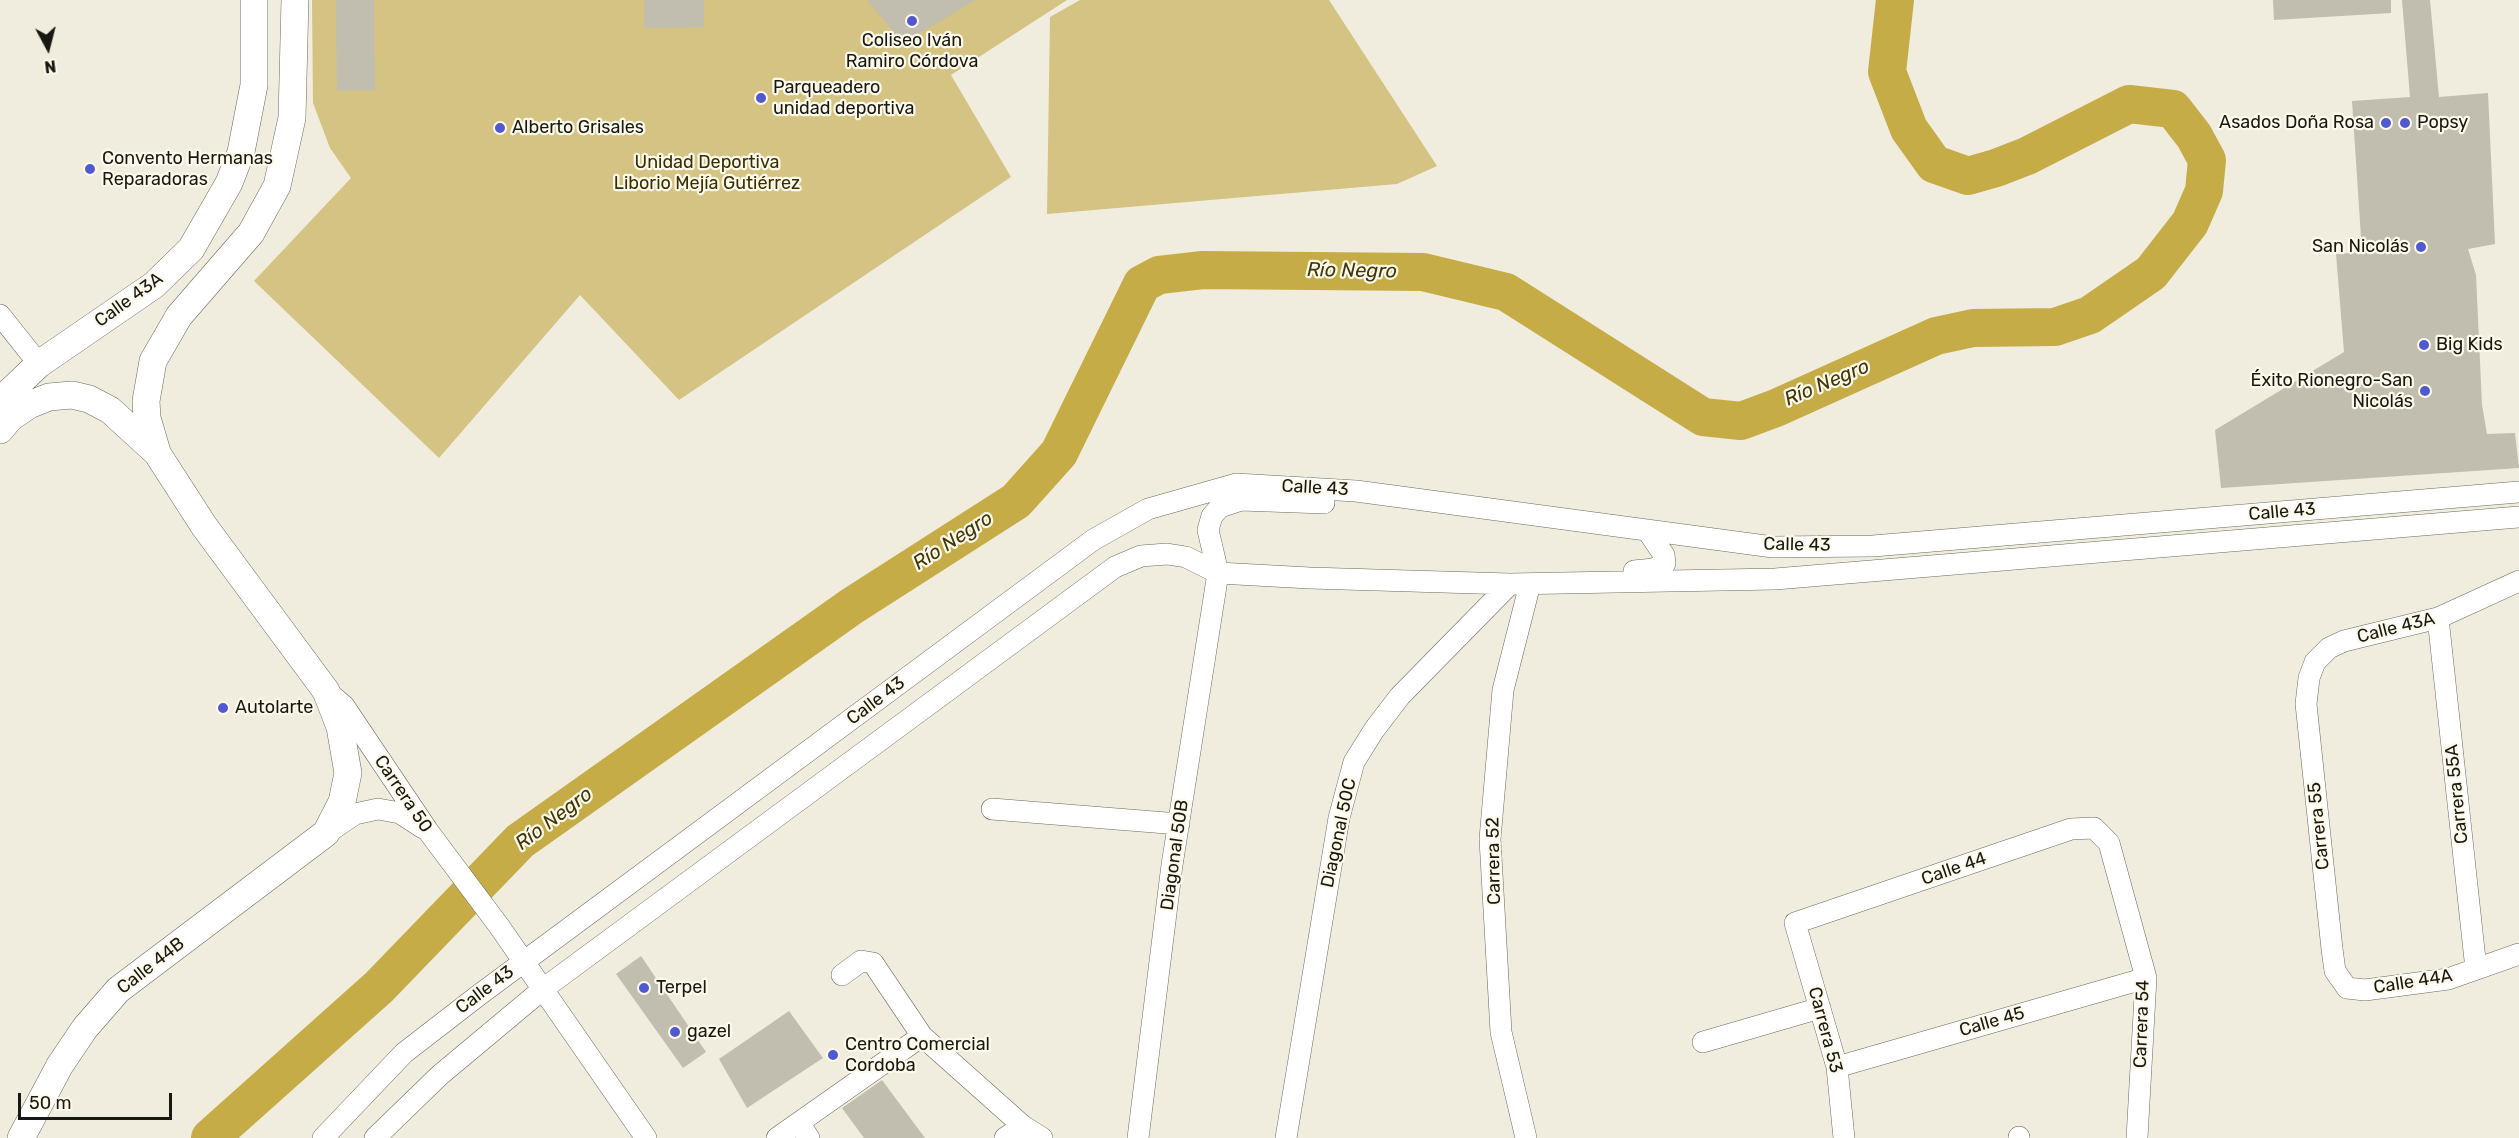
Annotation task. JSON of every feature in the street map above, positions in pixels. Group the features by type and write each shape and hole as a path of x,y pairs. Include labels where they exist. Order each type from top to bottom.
{"main road":[{"name":"Calle 43A","path":"0,401 39,364 154,285 191,249 215,209 241,152 254,85 254,0"},
{"path":"157,453 147,418 146,401 153,361 179,316 251,233 277,186 292,118 295,0"},
{"path":"0,430 10,418 29,405 49,397 72,395 88,399 110,410 157,453"},
{"name":"Carrera 50","path":"157,453 204,526 326,691"},
{"name":"Calle 44B","path":"21,1138 60,1065 85,1028 118,990 326,833 342,802 348,773 340,727 326,691"}],"street":[{"path":"0,315 39,364"},
{"name":"Calle 43","path":"323,1138 404,1053 1093,540 1148,509 1236,484 1356,491 1464,503 1773,547 1873,546 2519,492"},
{"path":"1218,573 1208,530 1212,516 1220,507 1241,500 1328,503 1438,511 1464,503"},
{"name":"Calle 43","path":"375,1138 440,1075 543,989 1115,567 1141,556 1167,554 1186,557 1218,573 1520,584 1774,579 2519,517"},
{"path":"1567,583 1582,573 1660,568 1665,563 1664,555 1647,530"},
{"name":"Diagonal 50B","path":"1138,1138 1179,824 1218,573"},
{"name":"Calle 43A","path":"2306,704 2309,678 2315,662 2329,648 2344,641 2438,618 2519,581"},
{"name":"Diagonal 50C","path":"1286,1138 1339,818 1354,762 1374,730 1400,696 1520,584"},
{"name":"Carrera 52","path":"1520,584 1503,690 1490,838 1501,1032 1526,1138"},
{"name":"Carrera 55A","path":"2438,618 2476,969"},
{"name":"Carrera 50","path":"326,691 344,706 434,839 524,962 646,1138"},
{"name":"Carrera 55","path":"2306,704 2332,949"},
{"name":"Calle 44B","path":"326,833 355,814 378,809 400,813 434,839"},
{"path":"992,809 1179,824"},
{"name":"Calle 44","path":"1795,923 2071,829 2094,828 2109,843"},
{"name":"Carrera 54","path":"2109,843 2146,978 2137,1138"},
{"name":"Carrera 53","path":"1795,923 1837,1067 1844,1138"},
{"name":"Calle 44A","path":"2332,949 2335,971 2347,988 2365,990 2448,979 2519,954"},
{"path":"842,975 861,961 873,963 922,1036 1023,1126 1042,1138"},
{"name":"Calle 45","path":"1837,1067 2146,978"},
{"path":"1703,1042 1820,1008"},
{"path":"777,1138 804,1130 922,1036"},
{"path":"1005,1138 1023,1126"}],"green space":[{"name":"Unidad Deportiva Liborio Mejía Gutiérrez","path":"312,0 1067,0 951,75 1011,177 679,400 580,295 439,458 254,281 351,178 330,148 313,103"},
{"path":"1080,0 1329,0 1437,166 1397,184 1047,214 1050,17"}],"building":[{"path":"336,0 374,0 375,90 337,91"},
{"path":"644,0 704,0 704,27 644,28"},
{"name":"Coliseo Iván Ramiro Córdova","path":"867,0 976,0 903,43"},
{"path":"2273,0 2391,0 2391,13 2274,20"},
{"name":"San Nicolás","path":"2402,0 2430,0 2439,97 2488,93 2495,244 2468,249 2476,275 2482,405 2487,434 2515,433 2519,468 2221,488 2215,430 2344,352 2336,254 2362,252 2352,101 2410,97"},
{"path":"641,956 706,1052 683,1068 616,974"},
{"path":"789,1011 823,1058 747,1108 719,1059"},
{"path":"882,1080 925,1138 864,1138 842,1108"}],"waterway":[{"name":"Río Negro","path":"210,1138 379,987 520,841 852,606 1016,501 1059,453 1142,284 1159,275 1203,270 1423,272 1506,292 1703,417 1741,421 1776,408 1936,336 1973,328 2055,327 2090,315 2151,273 2190,223 2204,191 2207,160 2194,136 2173,109 2129,104 2027,156 1968,176 1934,164 1909,129 1887,72 1895,0"}],"place":[{"name":"Coliseo Iván Ramiro Córdova","path":"912,21"},
{"name":"Parqueadero unidad deportiva","path":"761,98"},
{"name":"Asados Doña Rosa","path":"2386,123"},
{"name":"Popsy","path":"2405,123"},
{"name":"Alberto Grisales","path":"500,128"},
{"name":"Convento Hermanas Reparadoras","path":"90,169"},
{"name":"San Nicolás","path":"2421,247"},
{"name":"Big Kids","path":"2424,345"},
{"name":"Éxito Rionegro-San Nicolás","path":"2425,391"},
{"name":"Autolarte","path":"223,708"},
{"name":"Terpel","path":"644,988"},
{"name":"gazel","path":"675,1032"},
{"name":"Centro Comercial Cordoba","path":"833,1055"}]}
